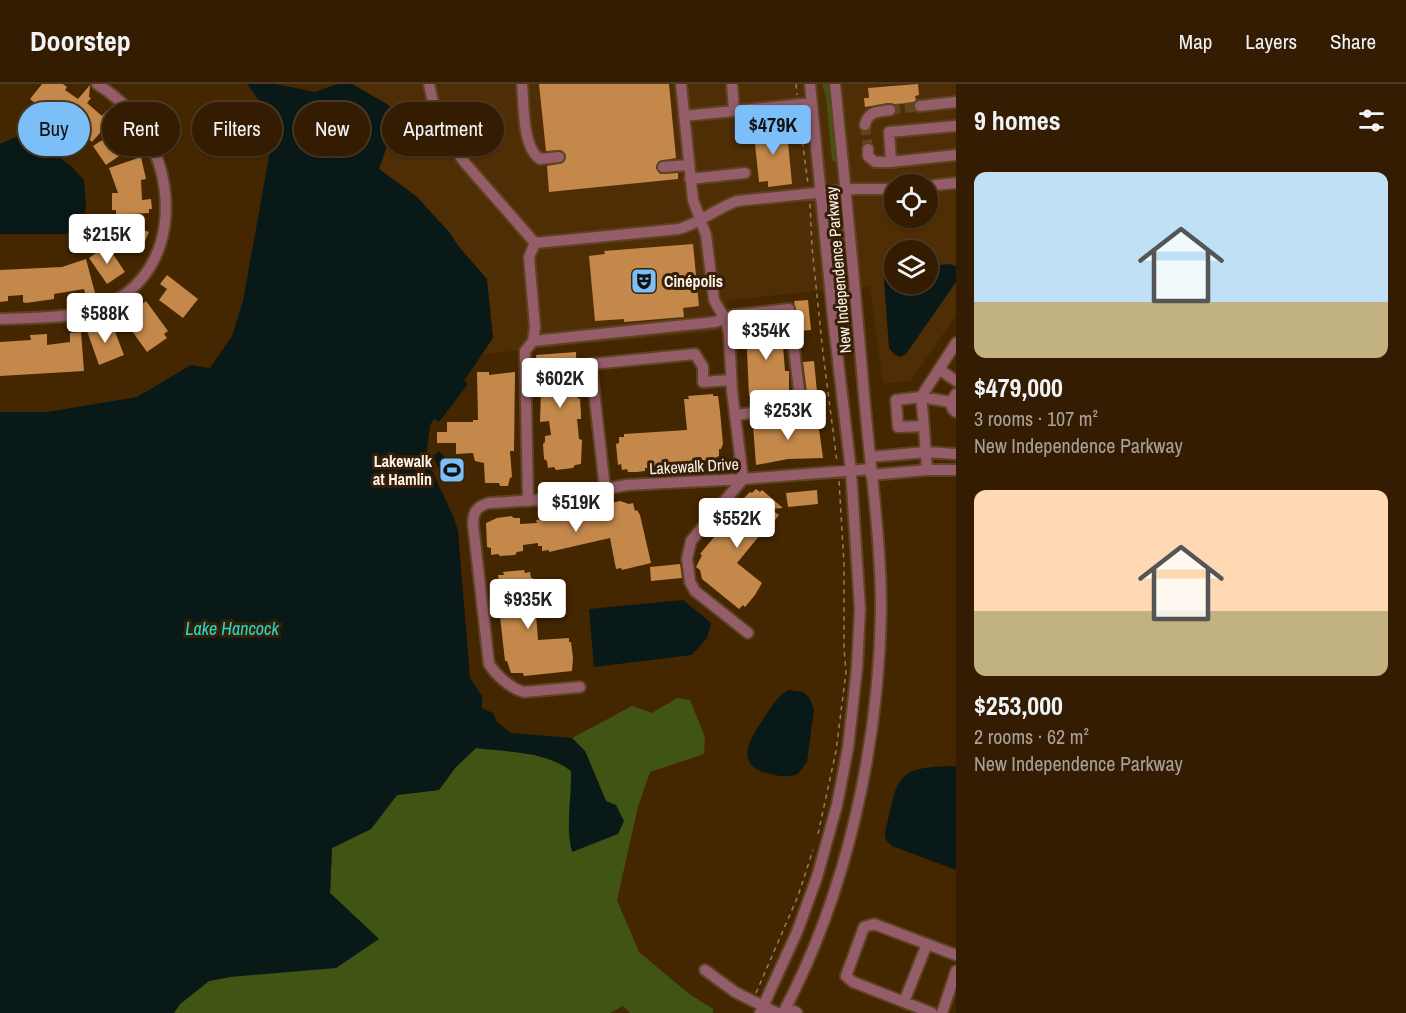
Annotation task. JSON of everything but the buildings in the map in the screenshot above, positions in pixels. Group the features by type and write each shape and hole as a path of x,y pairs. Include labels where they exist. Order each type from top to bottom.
{"street":[{"path":"0,319 76,314 110,304 140,279 151,265 160,247 166,221 166,198 156,155 132,114 112,94 97,84"},
{"path":"429,84 438,125 465,163 535,243"},
{"path":"522,84 528,140 531,148 540,159 559,157"},
{"path":"681,84 694,205 707,242 714,300 729,333 731,380 743,479 691,541 687,559 690,582 695,591 748,633"},
{"path":"732,84 734,111"},
{"name":"New Independence Parkway","path":"758,1007 797,932 817,877 837,805 848,748 857,668 860,609 851,471 810,84"},
{"name":"New Independence Parkway","path":"783,1013 812,951 853,828 869,751 878,669 881,609 879,561 835,84"},
{"path":"920,106 956,102"},
{"path":"684,116 812,103"},
{"path":"865,125 867,117 872,112 890,110"},
{"path":"891,162 889,132 956,126"},
{"path":"867,149 868,156 875,162 956,155"},
{"path":"663,167 689,165"},
{"path":"690,179 745,173"},
{"path":"938,185 956,183"},
{"path":"535,243 674,230 694,224 723,206 738,201 821,192 884,189"},
{"path":"528,501 525,351 532,341 535,327 529,257 535,243"},
{"path":"532,341 715,322 734,315 789,309 801,406 735,415"},
{"path":"927,470 921,397 956,343"},
{"path":"605,489 591,364 695,354 703,367 703,382 731,380"},
{"path":"939,369 956,381"},
{"path":"924,426 901,428 897,426 896,400 921,397 954,402"},
{"path":"870,457 926,452 956,454"},
{"name":"Lakewalk Drive","path":"580,687 535,692 519,691 495,672 488,659 473,524 474,513 484,504 563,497 637,484 851,471 956,470"},
{"path":"848,748 869,751"},
{"path":"932,1013 853,982 846,976 856,945 864,927 874,924 956,954"},
{"path":"904,1002 927,944"},
{"path":"705,970 758,1007 777,1013"},
{"path":"942,1013 956,971"},
{"path":"788,1013 794,1011 797,1013"}],"path":[{"path":"796,84 809,194 818,306 838,472 844,564 846,672 836,751 818,833"},
{"path":"758,1007 815,844"}],"shaded area":[{"path":"352,84 956,84 956,315 911,381 883,383 870,286 727,300 729,330 482,354 493,338 486,279 449,232 416,196 379,169 384,156 504,156 504,102 384,102"}],"green space":[{"path":"822,84 828,84 831,95 836,162 832,160 826,97"},
{"path":"677,698 690,700 705,737 704,754 650,772 638,807 617,900 639,952 688,993 713,1009 713,1013 630,1013 623,1006 610,1013 174,1013 180,1004 209,981 378,938 330,893 332,848 371,829 397,795 439,790 455,768 476,748 538,756 561,764 571,771 571,797 606,801 585,751 572,738 632,706 652,713"}],"water":[{"name":"Lake Hancock","path":"247,84 275,84 315,92 338,84 352,84 384,102 384,156 379,169 416,196 487,279 493,338 464,381 468,384 439,422 434,419 430,425 426,458 458,531 470,678 482,696 482,708 493,713 497,722 511,733 572,738 585,751 606,801 616,805 624,821 618,834 572,852 569,822 571,771 561,764 538,756 476,748 455,768 439,790 397,795 371,829 332,848 330,893 379,939 336,968 230,977 209,981 180,1004 174,1013 0,1013 0,412 47,412 137,397 191,365 210,368 232,336 243,301 269,156 282,156 282,102 260,102"},
{"path":"18,136 18,156 58,156 73,168 84,180 86,208 79,226 66,234 0,234 0,144"},
{"path":"938,265 956,266 956,282 906,354 900,357 889,348 885,294 938,294"},
{"name":"Lakewalk at Hamlin","path":"439,451 453,465 465,465 465,474 446,483 433,457"},
{"path":"683,600 711,623 707,638 692,655 594,667 589,609"},
{"path":"789,690 803,692 809,697 814,709 807,762 798,774 782,776 756,769 750,764 748,750 753,735 771,708 780,696"},
{"path":"956,766 956,870 892,846 886,840 885,833 893,799 902,779 909,773 920,769"}],"tunnel":[{"path":"890,110 920,106"},
{"path":"865,125 868,149"}],"place":[{"name":"Cinépolis","path":"644,281"},
{"name":"Lakewalk at Hamlin","path":"452,470"}]}
